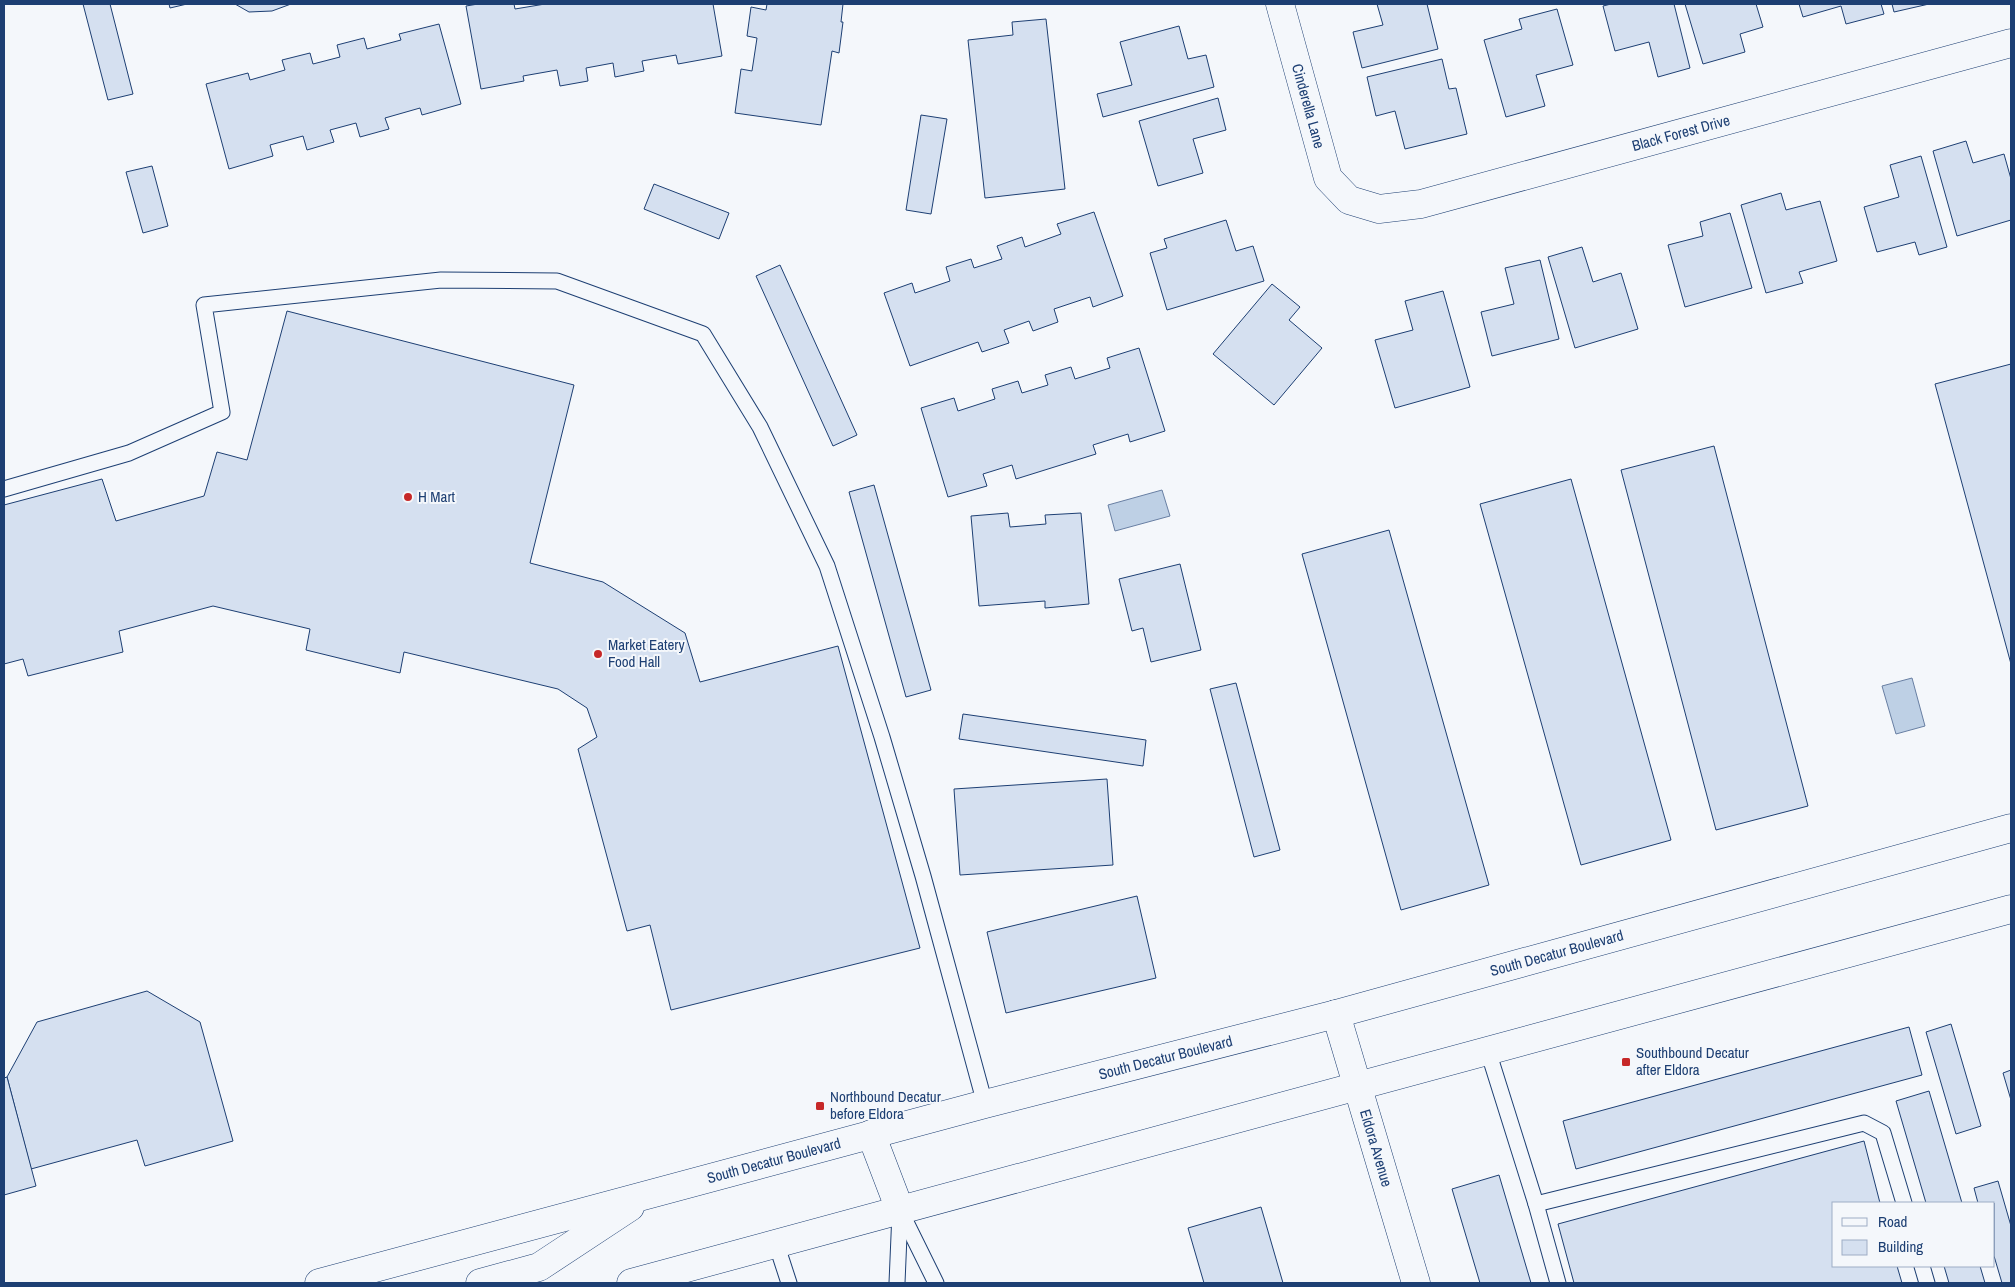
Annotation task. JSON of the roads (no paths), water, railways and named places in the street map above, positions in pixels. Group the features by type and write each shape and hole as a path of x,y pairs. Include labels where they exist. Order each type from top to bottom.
{"main road":[{"name":"Cinderella Lane","path":"1280,4 1328,178 1349,200"},
{"name":"Black Forest Drive","path":"1349,200 1380,209 1421,204 2011,43"},
{"name":"South Decatur Boulevard","path":"319,1283 388,1274 653,1193 985,1104 1336,1014 2011,828"},
{"path":"632,1283 2010,908"},
{"name":"Eldora Avenue","path":"1336,1014 1416,1283"},
{"path":"871,1134 900,1210"},
{"path":"480,1283 538,1267 653,1193"}],"lane":[{"path":"4,488 129,453 222,412 204,305 441,280 557,281 703,334 760,427 827,566 882,737 923,876 985,1104"},
{"path":"1488,1051 1536,1204 1558,1283"},
{"path":"1536,1204 1864,1123 1883,1133 1904,1202"},
{"path":"897,1283 900,1210"},
{"path":"900,1210 936,1283"},
{"path":"776,1243 789,1283"},
{"path":"1922,1267 1927,1283"}],"water":[{"path":"1162,490 1170,516 1115,531 1108,505"},
{"path":"1912,678 1925,726 1896,734 1882,686"}],"place":[{"name":"H Mart","path":"408,497"},
{"name":"Market Eatery Food Hall","path":"598,654"},
{"name":"Southbound Decatur after Eldora","path":"1626,1062"},
{"name":"Northbound Decatur before Eldora","path":"820,1106"}]}
